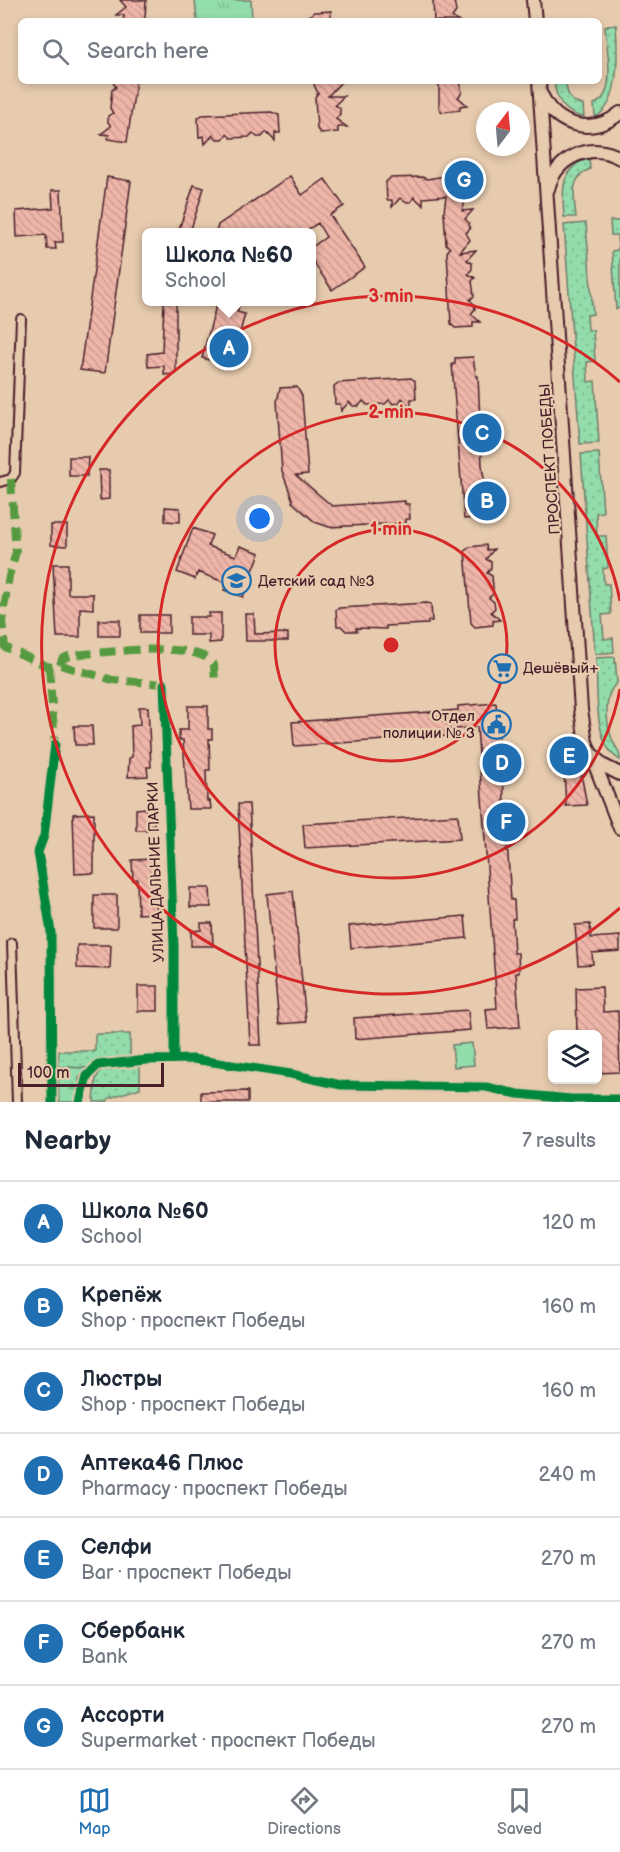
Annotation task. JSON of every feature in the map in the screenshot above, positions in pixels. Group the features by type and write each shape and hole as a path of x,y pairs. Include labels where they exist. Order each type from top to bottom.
{"main road":[{"path":"533,0 535,18"},
{"path":"539,85 551,111 572,124 597,125 620,113"},
{"name":"ПРОСПЕКТ ПОБЕДЫ","path":"539,85 581,710 586,742 620,828"},
{"path":"548,193 557,170 576,155 600,151 620,158"},
{"path":"586,742 592,755 602,765 620,774"}],"street":[{"path":"0,482 11,479 15,473 21,319"},
{"name":"УЛИЦА ДАЛЬНИЕ ПАРКИ","path":"164,684 174,946 174,1059"},
{"path":"52,1102 51,932 38,852 44,836 55,744"},
{"path":"12,943 17,1102"},
{"path":"80,1102 87,1076 98,1065 174,1059 279,1072 341,1085 486,1087 518,1095 571,1099 620,1099"}],"green space":[{"path":"195,0 251,0 252,18 197,18"},
{"path":"616,25 616,78 609,102 595,117 594,104 606,92 608,82 605,26"},
{"path":"555,84 566,84 570,97 583,105 584,117 567,109 557,94"},
{"path":"589,158 590,169 579,177 574,189 576,217 564,217 563,190 568,174 580,162"},
{"path":"610,221 620,221 620,308 616,309 612,251 618,250 617,235 611,235"},
{"path":"586,223 593,314 587,315 588,330 593,330 595,361 587,362 588,382 595,381 599,443 580,444 564,225"},
{"path":"599,453 603,512 596,513 597,536 606,536 608,568 603,569 604,584 609,584 611,614 602,615 604,639 613,638 614,652 595,654 581,454"},
{"path":"615,657 617,683 609,694 607,717 620,760 605,742 597,699 596,658"},
{"path":"95,1034 130,1034 130,1056 125,1059 109,1059 88,1068 58,1067 59,1051 95,1051"},
{"path":"472,1043 474,1065 454,1067 452,1045"},
{"path":"140,1065 140,1088 109,1098 107,1102 94,1102 96,1079 102,1068"},
{"path":"58,1067 88,1068 79,1078 78,1099 73,1102 59,1102"}],"building":[{"path":"120,0 146,0 145,18 124,18 124,15 116,15 126,7"},
{"path":"433,0 454,0 456,12 454,18 434,18"},
{"path":"331,11 331,18 307,18 314,12"},
{"path":"114,84 136,84 127,142 108,139 109,135 101,134 111,126 108,116 113,113 110,108 112,90 116,87"},
{"path":"339,84 328,96 344,96 335,105 340,108 340,114 336,119 347,127 338,127 338,132 320,133 317,129 315,97 318,93 314,85"},
{"path":"439,84 460,84 462,93 458,97 467,105 460,106 460,110 442,112 439,108"},
{"path":"271,112 279,115 280,133 275,133 275,141 266,132 262,137 257,137 253,133 249,137 231,138 227,134 223,139 217,139 213,135 205,144 204,136 199,137 198,118 202,115"},
{"path":"451,175 464,177 468,193 462,211 473,210 465,219 469,223 470,229 466,233 470,240 460,252 476,250 467,260 472,263 472,269 468,274 475,278 472,281 474,296 470,300 475,309 471,314 480,322 473,322 473,327 455,328 451,324 447,252 450,248 446,244 444,212 446,196 423,198 423,205 414,197 411,202 405,202 400,198 392,207 392,200 387,200 386,182 390,178 422,177 427,179"},
{"path":"290,176 302,195 325,179 344,206 330,215 365,267 332,290 316,266 316,244 326,237 318,223 310,228 217,228 218,225"},
{"path":"107,177 131,181 105,373 80,370"},
{"path":"194,185 204,188 191,228 179,228"},
{"path":"52,190 61,190 63,242 55,242 56,249 47,249 46,235 17,237 16,211 53,208"},
{"path":"164,306 176,306 176,374 164,375 164,366 148,367 147,354 162,352"},
{"path":"216,306 239,306 237,312 245,314 231,366 202,358"},
{"path":"473,357 476,376 478,376 482,465 487,500 484,517 464,519 452,364 455,364 455,358"},
{"path":"411,378 415,381 416,399 411,399 411,408 402,398 399,403 393,404 389,400 385,404 367,405 363,401 359,406 353,406 349,402 341,411 340,404 335,404 334,386 338,383"},
{"path":"297,387 302,396 308,474 296,475 332,506 405,501 405,504 409,504 410,519 406,519 406,523 329,527 315,522 292,502 282,471 277,402 280,388"},
{"path":"69,457 88,457 87,476 69,476"},
{"path":"99,470 109,470 109,499 100,500"},
{"path":"165,507 180,508 180,522 165,521"},
{"path":"51,525 67,525 67,546 51,545"},
{"path":"193,528 212,535 208,546 236,556 240,546 260,553 243,597 224,590 226,583 198,572 195,579 177,572"},
{"path":"486,545 487,550 494,549 486,559 491,562 491,568 487,573 492,576 493,594 489,598 494,602 495,608 491,612 500,620 493,621 493,625 475,627 471,623 465,551 469,547"},
{"path":"53,564 68,564 68,594 93,594 93,609 80,608 80,637 57,637"},
{"path":"431,604 432,621 428,621 428,624 386,626 386,629 356,628 357,631 346,631 341,626 337,626 336,610 339,608"},
{"path":"209,613 221,613 221,642 209,643 209,635 189,635 189,617 209,617"},
{"path":"245,614 254,614 255,634 288,633 288,641 246,641"},
{"path":"140,615 169,615 169,633 140,633"},
{"path":"99,620 120,620 120,636 99,636"},
{"name":"Дешёвый+","path":"510,660 511,675 494,676 494,661"},
{"path":"496,703 500,754 503,754 504,807 507,807 509,826 506,826 511,900 514,900 515,919 512,919 514,953 518,953 519,973 516,973 520,1027 488,1029 486,1009 497,1008 477,727 446,730 446,736 294,746 292,722 458,710 458,706"},
{"path":"188,706 208,706 208,729 212,729 212,739 209,739 210,770 206,770 207,801 210,801 211,809 188,809 183,740 179,740 179,730 188,730"},
{"path":"139,707 148,707 151,767 147,767 148,776 128,777 129,758 132,757 131,726 140,725"},
{"path":"74,726 92,726 93,745 75,745"},
{"path":"573,748 577,753 587,805 566,806 563,753 566,749"},
{"path":"238,804 249,804 261,1045 250,1045"},
{"path":"146,808 146,813 153,812 154,825 147,825 147,830 136,830 136,809"},
{"path":"94,813 94,873 75,874 73,814"},
{"path":"458,815 460,839 305,848 303,824"},
{"path":"153,859 157,913 138,914 137,879 133,880 132,860"},
{"path":"190,888 210,888 211,907 190,907"},
{"path":"293,891 306,1022 279,1024 267,894"},
{"path":"94,895 117,895 117,928 94,928"},
{"path":"465,916 467,938 351,948 349,926"},
{"path":"201,923 212,923 213,946 191,946 191,931 201,930"},
{"path":"590,924 591,938 620,936 620,951 592,953 593,964 578,965 575,925"},
{"path":"77,945 111,945 110,969 77,968"},
{"path":"138,986 158,986 158,1011 138,1011"},
{"path":"602,987 603,1012 618,1011 620,1072 602,1073 602,1030 577,1030 576,988"},
{"path":"468,1010 470,1030 355,1039 354,1018"},
{"path":"248,1091 248,1102 201,1102 201,1092"}],"marked path":[{"path":"11,479 16,552 9,576 2,621 5,647 49,667 60,665 113,680 164,684"},
{"path":"60,665 62,659 71,655 157,649 174,650 190,652 207,658 214,665 215,682"},
{"path":"49,667 55,744"}],"cycle path":[{"path":"164,684 174,946 174,1059"},
{"path":"52,1102 51,932 38,852 44,836 55,744"},
{"path":"80,1102 87,1076 98,1065 147,1060 193,1059 291,1074 341,1085 486,1087 518,1094 571,1099 620,1099"}],"place":[{"name":"Ассорти","path":"464,180"},
{"name":"Школа №60","path":"229,348"},
{"name":"Люстры","path":"482,433"},
{"name":"Крепёж","path":"487,501"},
{"name":"Детский сад №3","path":"237,581"},
{"name":"Дешёвый+","path":"502,668"},
{"name":"Отдел полиции № 3","path":"496,725"},
{"name":"Селфи","path":"569,756"},
{"name":"Аптека46 Плюс","path":"502,763"},
{"name":"Сбербанк","path":"506,822"}]}
